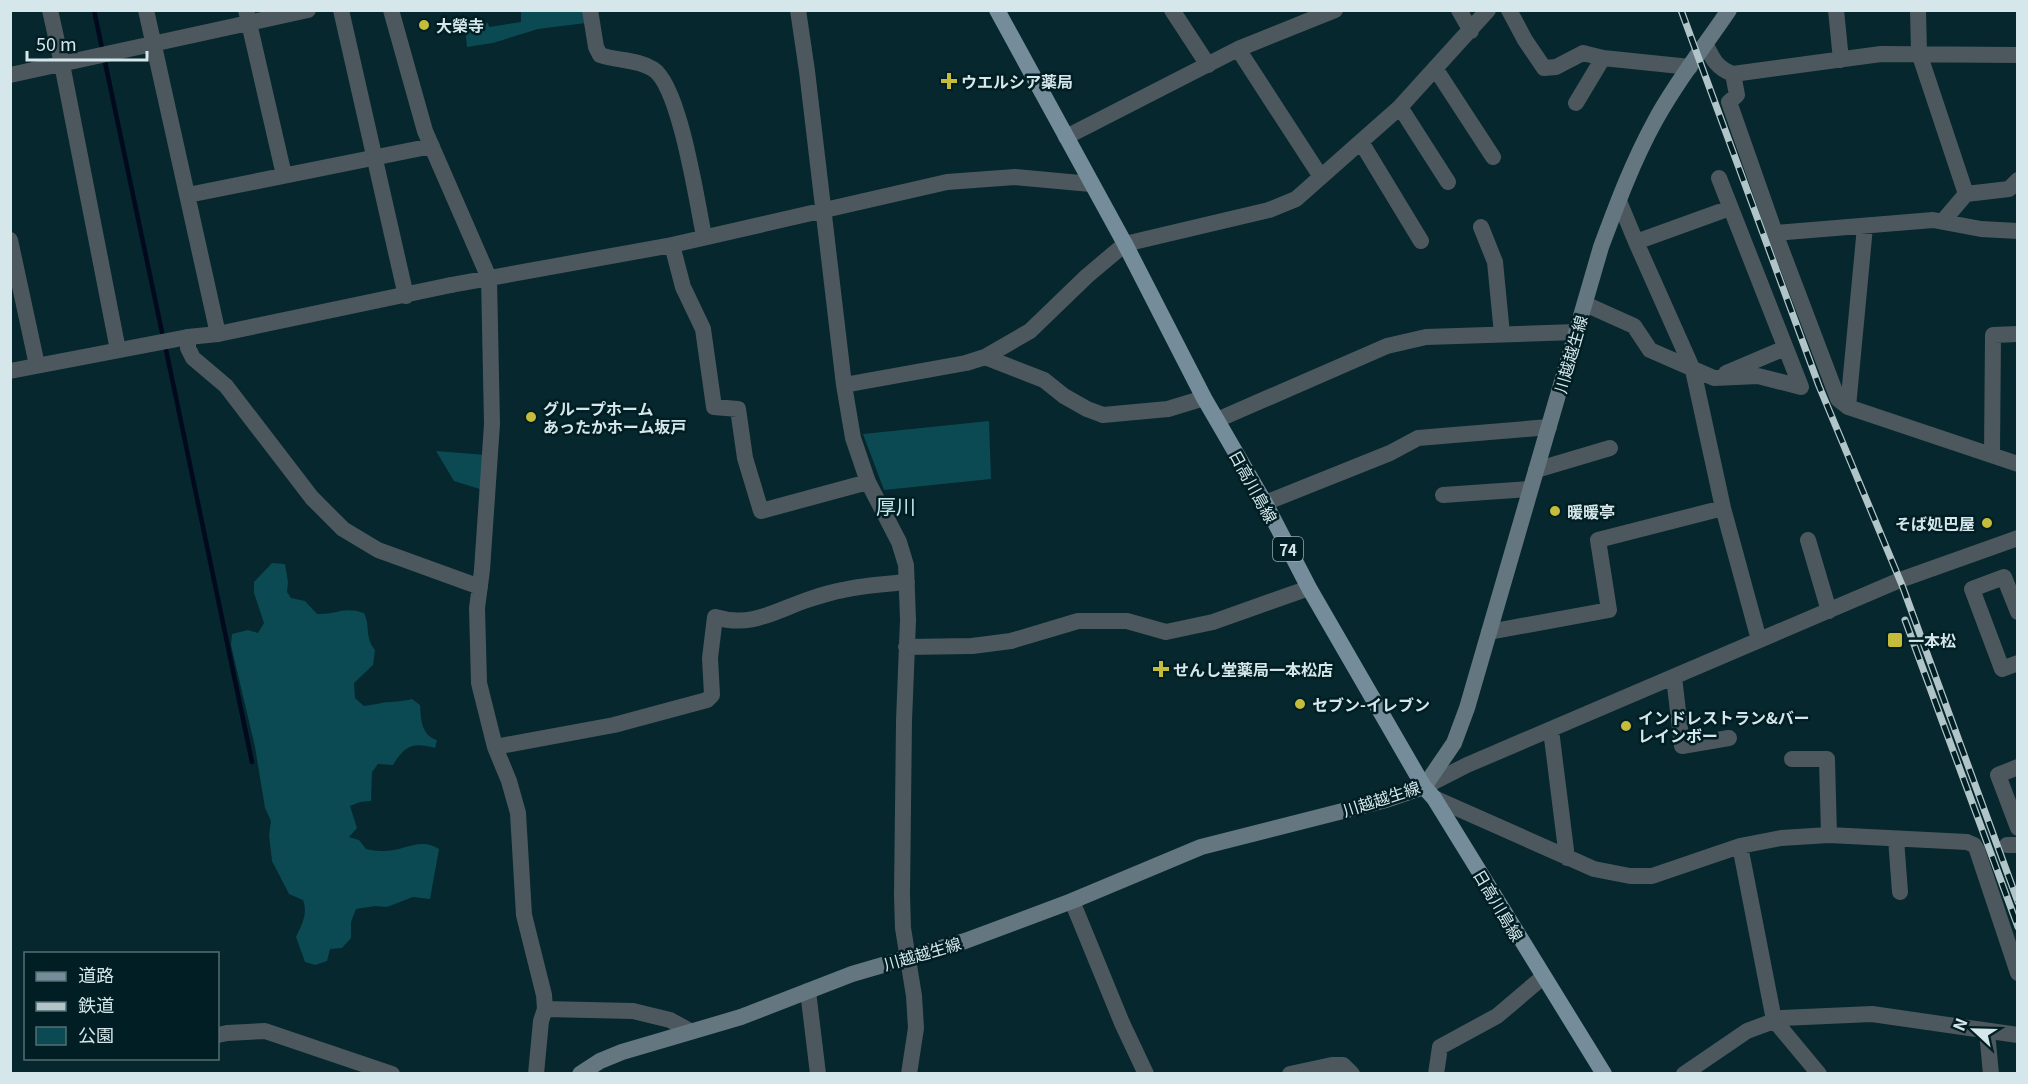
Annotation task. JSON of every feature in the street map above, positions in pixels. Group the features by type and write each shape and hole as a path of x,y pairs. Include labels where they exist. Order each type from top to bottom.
{"main road":[{"name":"日高川島線","path":"997,10 1125,244 1204,398 1265,503 1309,588 1429,792 1604,1074"},
{"name":"川越越生線","path":"580,1074 600,1061 622,1052 741,1017 852,974 965,941 1072,901 1201,847 1386,800 1429,792 1454,743 1467,708 1601,247 1638,155 1656,118 1729,10"}],"street":[{"path":"50,10 118,350"},
{"path":"146,10 218,334"},
{"path":"10,75 153,43 247,17 308,10"},
{"path":"340,10 406,296"},
{"path":"391,10 425,131 489,278 492,424 477,608 478,683 495,747 509,781 518,813 524,915 544,995 545,1009 541,1021 536,1074"},
{"path":"590,10 596,47 600,55 639,62 655,70 664,80 682,130 704,236"},
{"path":"798,10 844,385 853,438 868,482 899,542 906,566 902,895 903,928 914,996 916,1028 909,1074"},
{"path":"1172,10 1208,65"},
{"path":"1066,137 1238,49 1335,10"},
{"path":"1459,10 1471,31"},
{"path":"844,385 966,363 985,357 1029,331 1111,254 1125,244 1269,210 1296,199 1400,107 1488,10"},
{"path":"1509,10 1525,40 1544,68 1556,67 1583,53 1603,58 1690,67"},
{"path":"1836,10 1841,60"},
{"path":"1918,10 1919,53 1966,194"},
{"path":"247,17 285,175"},
{"path":"1706,45 1713,61 1720,69 1733,74 1881,54 2018,55"},
{"path":"1238,49 1321,177"},
{"path":"1576,103 1603,58"},
{"path":"1435,69 1493,157"},
{"path":"1733,74 1737,95 1730,102 1775,233 1838,399 1848,407 1992,453 2018,464"},
{"path":"1400,107 1448,182"},
{"path":"1361,142 1421,241"},
{"path":"188,195 432,146"},
{"path":"10,371 218,334 450,285 672,245 947,182 1015,177 1091,184"},
{"path":"1585,304 1634,326 1650,350 1693,370 1714,378 1758,376 1800,387 1719,178"},
{"path":"1943,221 1966,194 2009,189 2018,180"},
{"path":"1619,201 1693,370 1723,508 1760,640"},
{"path":"1636,242 1730,208"},
{"path":"1775,233 1933,220 1981,229 2018,231"},
{"path":"1481,226 1495,262 1502,334"},
{"path":"1848,407 1865,227"},
{"path":"10,240 37,365"},
{"path":"672,245 683,286 703,329 714,406 738,409 745,458 761,512 868,482"},
{"path":"1217,420 1387,346 1426,338 1576,332"},
{"path":"1992,453 1993,335 2018,334"},
{"path":"188,338 188,348 193,358 226,386 312,498 343,529 378,550 480,587"},
{"path":"1714,378 1785,348"},
{"path":"985,357 1044,380 1064,396 1087,409 1104,415 1168,409 1204,398"},
{"path":"1265,503 1390,453 1418,438 1549,427"},
{"path":"1536,470 1610,448"},
{"path":"1443,495 1530,489"},
{"path":"1489,632 1609,610 1598,540 1723,508"},
{"path":"2018,538 1900,580 1467,765 1429,792 1567,858 1594,869 1630,876 1652,876 1740,846 1780,838 1829,835 1974,845 2018,973"},
{"path":"1808,540 1829,611"},
{"path":"2018,612 2004,577 1972,589 2002,669 2018,663"},
{"path":"495,747 614,725 707,700 712,695 710,658 715,617 728,621 744,621 768,616 808,600 843,590 907,582"},
{"path":"906,647 972,646 1011,641 1078,621 1127,621 1166,632 1214,622 1309,588"},
{"path":"1674,676 1682,746 1729,738"},
{"path":"1551,730 1567,858"},
{"path":"1792,759 1827,759 1829,835"},
{"path":"2018,767 1998,775 2018,828"},
{"path":"1896,839 1900,892"},
{"path":"1740,846 1774,1020 1820,1074"},
{"path":"1072,901 1122,1023 1146,1074"},
{"path":"1436,1074 1440,1047 1497,1016 1543,977"},
{"path":"808,991 818,1074"},
{"path":"545,1009 633,1011 670,1020 690,1031"},
{"path":"1684,1074 1747,1031 1774,1020 1872,1014 2018,1035"},
{"path":"219,1035 265,1031 393,1074"},
{"path":"1987,1032 1991,1074"},
{"path":"1290,1074 1332,1065 1344,1065 1352,1074"}],"green space":[{"path":"521,10 584,11 586,23 538,29 493,43 467,47 465,27 488,23 489,27 521,22"},
{"path":"989,421 991,479 884,490 863,434"},
{"path":"436,451 486,455 483,490 454,481"},
{"path":"272,563 285,564 287,592 291,598 305,601 317,614 350,610 364,613 370,641 375,650 373,665 354,683 355,698 364,706 412,699 420,705 425,730 437,740 435,748 415,745 406,749 393,765 378,764 372,772 371,801 350,806 357,828 349,837 359,840 366,849 389,851 425,844 439,849 430,899 413,897 387,907 356,909 351,922 351,938 342,948 330,949 327,961 315,965 305,962 296,937 305,914 303,900 289,894 272,861 269,835 271,821 265,808 255,747 231,645 232,634 248,630 258,633 264,623 254,593 254,582"}],"waterway":[{"path":"94,10 163,337"},
{"path":"165,345 252,762"}],"railway":[{"path":"1681,10 1819,386 1902,585 2018,902"},
{"path":"1905,620 2018,927"}],"place":[{"name":"大榮寺","path":"424,25"},
{"name":"ウエルシア薬局","path":"949,81"},
{"name":"グループホーム あったかホーム坂戸","path":"531,417"},
{"name":"暖暖亭","path":"1555,511"},
{"name":"そば処巴屋","path":"1987,523"},
{"name":"一本松","path":"1895,640"},
{"name":"せんし堂薬局一本松店","path":"1161,669"},
{"name":"セブン-イレブン","path":"1300,704"},
{"name":"インドレストラン&バー レインボー","path":"1626,726"}],"district":[{"name":"厚川","path":"896,505"}]}
